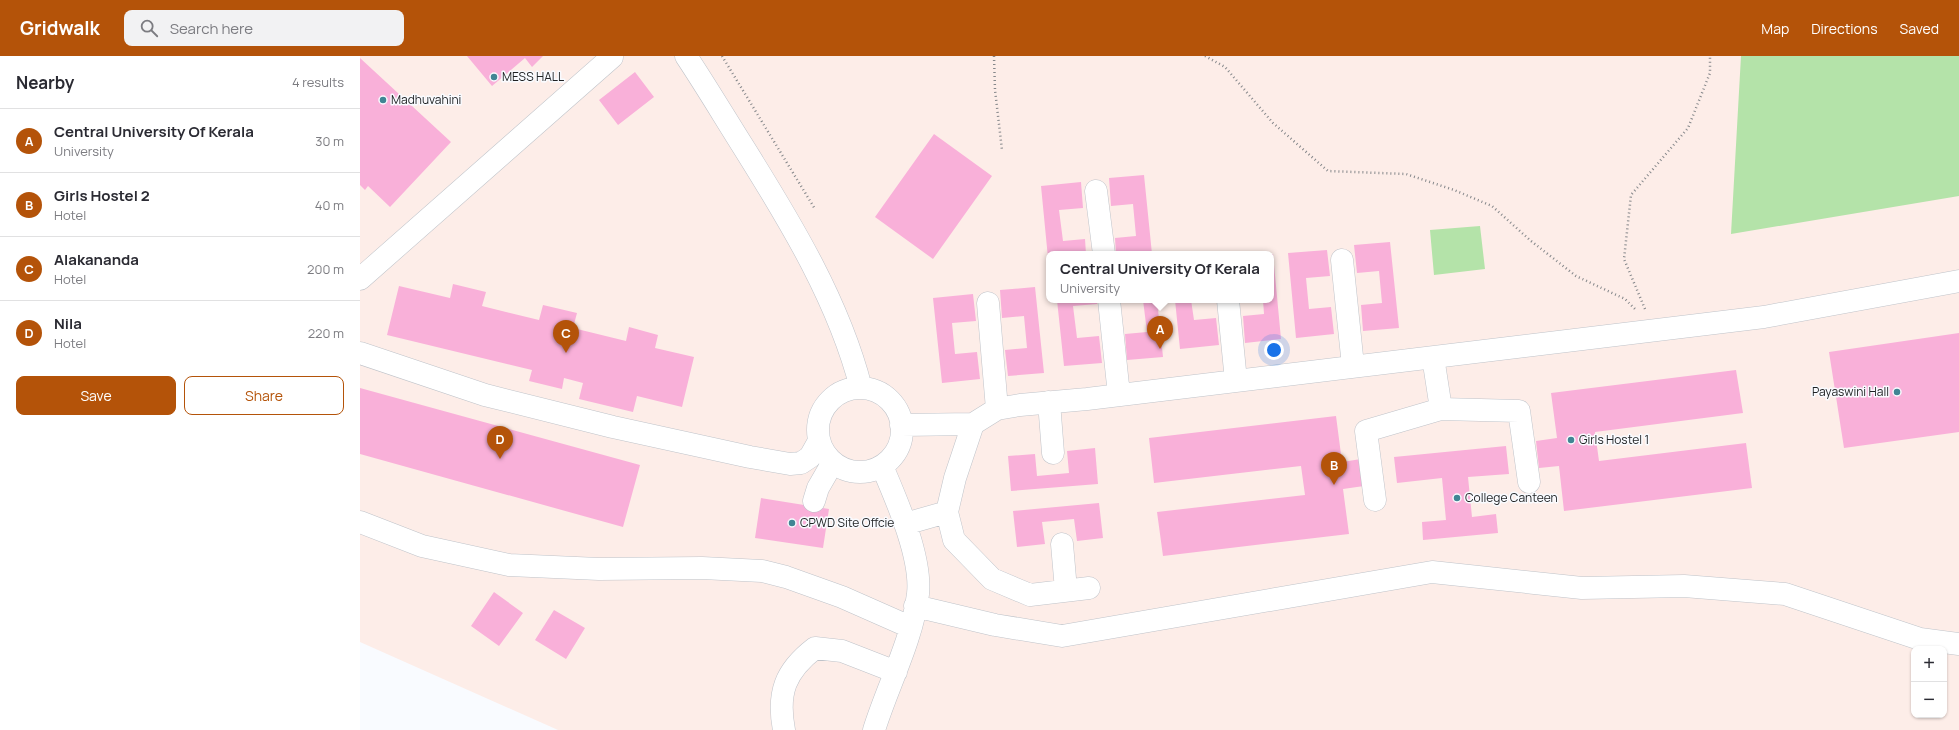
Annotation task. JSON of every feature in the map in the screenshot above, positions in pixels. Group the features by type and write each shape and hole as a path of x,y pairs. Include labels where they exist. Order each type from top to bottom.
{"street":[{"path":"686,56 767,185 796,235 842,330 860,388"},
{"path":"360,279 612,58"},
{"path":"1096,191 1104,251"},
{"path":"1342,260 1353,366"},
{"path":"901,425 973,424 997,409 1764,317 1959,281"},
{"path":"988,303 997,409"},
{"path":"1109,303 1119,395"},
{"path":"1228,303 1236,381"},
{"path":"360,353 484,395 613,427 750,457 790,464 801,463 810,457 819,441"},
{"path":"1433,357 1441,409"},
{"path":"860,388 872,390 883,395 892,403 898,414 901,425 901,437 898,448 891,458 882,466 870,470 857,471 844,468 833,462 819,441 818,428 820,415 827,404 836,395 848,389 860,388"},
{"path":"1049,402 1053,453"},
{"path":"1375,500 1366,431 1441,409 1519,411 1529,482"},
{"path":"973,424 955,478 947,512 954,540 992,578 1030,595 1090,588"},
{"path":"814,501 818,488 833,462"},
{"path":"866,730 910,627 915,606 918,582 915,563 905,524 882,466"},
{"path":"905,524 947,512"},
{"path":"360,522 422,546 509,565 599,570 702,568 762,571 786,577 842,597 910,627"},
{"path":"1062,544 1066,590"},
{"path":"915,606 995,625 1062,636 1432,572 1582,588 1684,586 1785,594 1920,639 1959,644"},
{"path":"784,730 781,712 784,684 799,660 815,648 842,651 891,670"},
{"path":"874,730 891,670"}],"path":[{"path":"722,56 815,209"},
{"path":"994,56 995,90 1002,150"},
{"path":"1205,56 1225,68 1273,123 1328,171 1406,174 1454,190 1492,206 1531,241 1576,276 1626,299 1654,330"},
{"path":"1654,330 1624,259 1631,195 1688,128 1710,73 1710,56"}],"shaded area":[{"path":"360,56 1959,56 1959,730 558,730 360,642"}],"green space":[{"path":"1741,56 1959,56 1959,196 1731,234"},
{"path":"1480,226 1485,269 1434,275 1430,230"}],"building":[{"name":"MESS HALL","path":"467,56 543,56 532,67 525,58 492,86"},
{"name":"Madhuvahini","path":"360,58 451,142 390,207 368,186 365,190 360,185"},
{"path":"635,72 654,97 618,125 599,100"},
{"path":"934,134 992,176 933,259 875,217"},
{"path":"1144,175 1152,251 1116,251 1115,238 1136,236 1133,204 1111,206 1109,178"},
{"path":"1081,182 1083,208 1059,210 1063,241 1085,239 1086,251 1047,251 1041,186"},
{"path":"1390,242 1399,328 1363,331 1361,305 1382,303 1379,271 1357,273 1354,245"},
{"path":"1327,250 1330,276 1306,278 1309,309 1331,307 1334,334 1296,338 1288,253"},
{"path":"1274,265 1281,339 1245,343 1243,316 1264,314 1263,303 1274,303"},
{"path":"453,284 486,292 482,306 539,320 543,305 577,313 573,328 626,341 629,327 658,335 655,348 694,357 682,407 637,396 633,412 579,399 583,383 564,378 562,389 529,381 532,370 387,335 399,286 450,298"},
{"path":"1035,287 1044,373 1008,376 1005,350 1027,348 1024,316 1002,318 1000,290"},
{"path":"973,294 976,321 952,323 955,354 977,352 980,379 942,383 933,298"},
{"path":"1057,303 1097,303 1073,306 1077,338 1099,336 1102,363 1064,366"},
{"path":"1143,303 1157,303 1163,357 1127,360 1125,334 1147,332"},
{"path":"1175,303 1191,303 1194,320 1216,318 1219,345 1180,349"},
{"name":"Payaswini Hall","path":"1959,333 1959,432 1844,448 1829,352"},
{"name":"Girls Hostel 1","path":"1736,370 1743,413 1595,432 1599,461 1746,443 1752,488 1564,511 1559,466 1539,468 1536,441 1557,438 1551,393"},
{"path":"360,388 640,465 623,527 360,454"},
{"path":"1336,416 1342,462 1361,459 1364,486 1343,489 1349,534 1163,556 1157,512 1305,495 1301,466 1154,483 1149,438"},
{"name":"College Canteen","path":"1506,446 1509,474 1468,477 1472,517 1496,514 1498,533 1423,540 1422,522 1446,520 1442,478 1397,483 1394,457"},
{"path":"1095,448 1098,484 1011,491 1008,456 1035,454 1037,476 1069,473 1067,451"},
{"name":"CPWD Site Offcie","path":"761,498 829,509 823,548 755,538"},
{"path":"1099,503 1103,538 1077,541 1074,519 1042,522 1045,544 1017,547 1013,511"},
{"path":"494,592 523,613 499,646 471,626"},
{"path":"554,610 585,628 566,659 535,640"}],"place":[{"name":"MESS HALL","path":"494,77"},
{"name":"Madhuvahini","path":"383,100"},
{"name":"Central University Of Kerala","path":"1160,349"},
{"name":"Alakananda","path":"566,353"},
{"name":"Payaswini Hall","path":"1897,392"},
{"name":"Girls Hostel 1","path":"1571,440"},
{"name":"Nila","path":"500,459"},
{"name":"Girls Hostel 2","path":"1334,485"},
{"name":"College Canteen","path":"1457,498"},
{"name":"CPWD Site Offcie","path":"792,523"}]}
